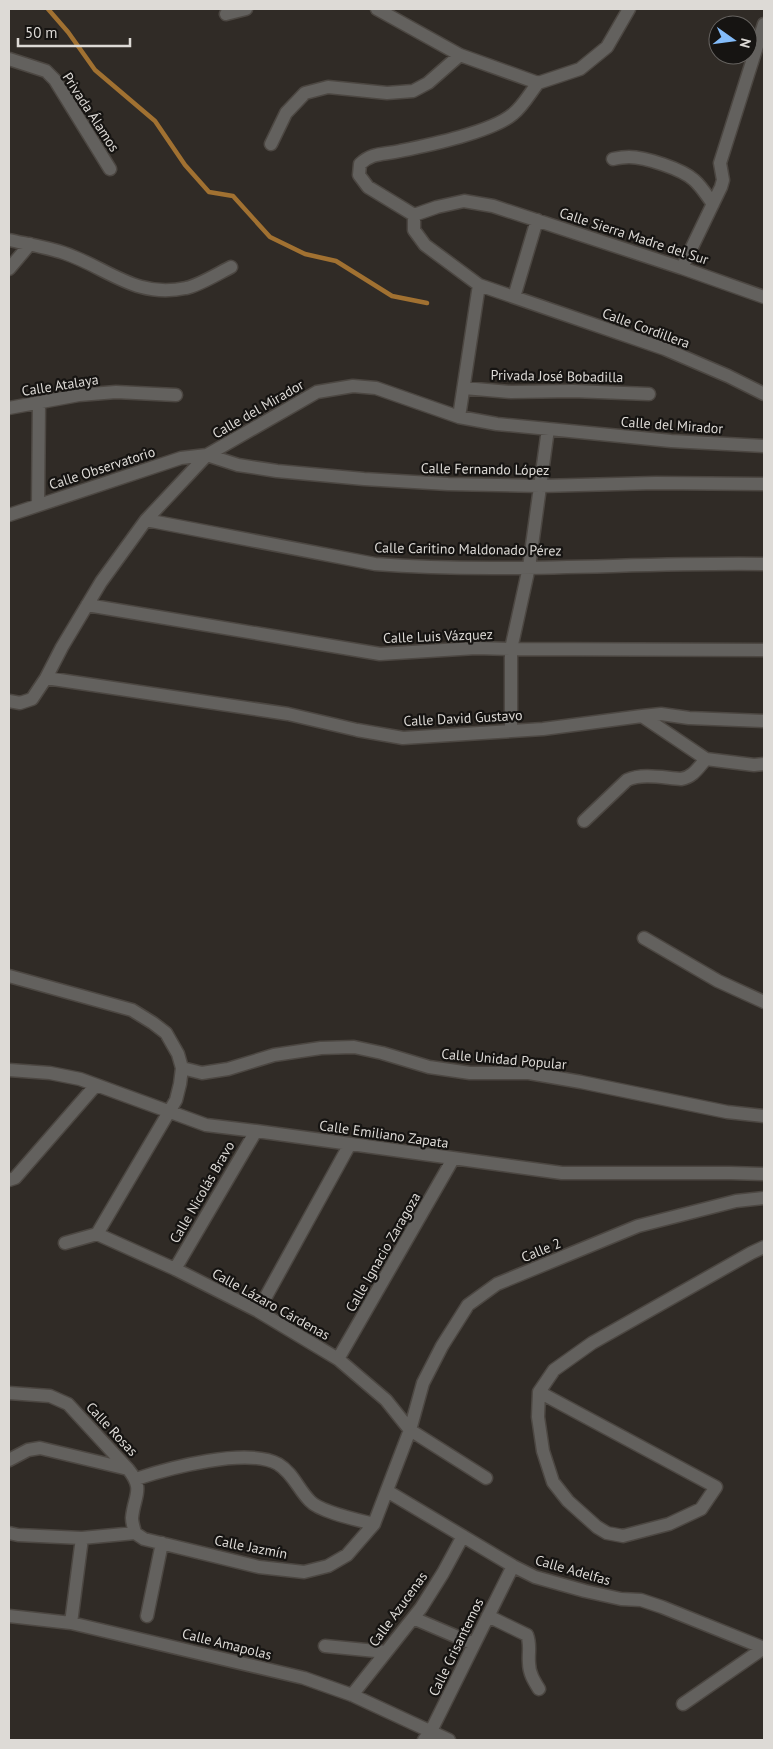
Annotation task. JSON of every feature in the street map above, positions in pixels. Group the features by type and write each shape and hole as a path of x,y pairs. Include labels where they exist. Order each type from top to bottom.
{"street":[{"path":"226,14 246,9"},
{"path":"377,9 460,55 538,83"},
{"path":"414,215 368,188 359,175 360,164 368,156 398,152 440,142 500,123 514,113 538,83 580,69 607,47 629,9"},
{"path":"682,268 723,180 720,163 764,24"},
{"path":"271,144 286,113 305,93 328,87 387,93 414,91 428,83 460,55"},
{"name":"Privada Álamos","path":"9,59 46,71 56,80 110,169"},
{"path":"613,159 629,157 643,159 680,171 693,178 700,185 713,204"},
{"name":"Calle Sierra Madre del Sur","path":"414,215 436,207 464,201 493,206 764,297"},
{"name":"Calle Cordillera","path":"414,215 414,230 425,245 479,284 665,349 764,394"},
{"path":"514,297 537,220"},
{"path":"9,240 65,254 140,288 160,290 187,288 231,267"},
{"path":"9,269 30,244"},
{"path":"459,417 479,284"},
{"name":"Calle del Mirador","path":"9,701 20,703 32,700 86,606 146,520 207,455 317,392 353,386 376,388 459,417 497,424 671,441 764,446"},
{"name":"Privada José Bobadilla","path":"464,388 511,392 649,394"},
{"name":"Calle Atalaya","path":"9,408 78,395 116,392 176,395"},
{"path":"38,505 39,403"},
{"path":"511,731 510,649 529,567 548,429"},
{"name":"Calle Observatorio","path":"9,515 181,458 207,455"},
{"name":"Calle Fernando López","path":"207,455 238,465 277,471 448,484 540,486 656,483 764,484"},
{"name":"Calle Caritino Maldonado Pérez","path":"146,520 375,564 529,567 712,563 764,564"},
{"name":"Calle Luis Vázquez","path":"86,606 380,654 476,648 764,650"},
{"name":"Calle David Gustavo","path":"46,678 288,714 357,730 403,738 543,729 661,714 689,718 764,721"},
{"path":"642,716 706,759 759,764"},
{"path":"584,821 626,780 642,777 682,780 694,774 706,759"},
{"path":"644,938 718,981 764,1002"},
{"path":"9,976 132,1010 154,1023 166,1033 178,1054 182,1068 176,1100 170,1112 97,1234 65,1243"},
{"name":"Calle Unidad Popular","path":"182,1068 202,1073 228,1069 274,1055 321,1048 354,1047 429,1067 470,1073 529,1073 727,1112 764,1116"},
{"name":"Calle Emiliano Zapata","path":"9,1070 50,1073 80,1079 206,1125 256,1130 562,1174 764,1174"},
{"path":"9,1180 15,1178 96,1085"},
{"name":"Calle Nicolás Bravo","path":"175,1269 256,1130"},
{"path":"258,1311 350,1144"},
{"name":"Calle Ignacio Zaragoza","path":"338,1359 453,1159"},
{"name":"Calle 2","path":"410,1430 422,1383 442,1346 468,1305 497,1284 638,1226 736,1201 764,1198"},
{"name":"Calle Lázaro Cárdenas","path":"97,1234 175,1269 258,1311 338,1359 386,1400 410,1430 486,1478"},
{"path":"539,1392 716,1487 701,1509 669,1524 623,1536 607,1533 597,1527 568,1501 553,1482 543,1451 538,1417 539,1392 554,1370 592,1343 764,1247"},
{"name":"Calle Rosas","path":"9,1393 50,1396 68,1404 132,1474 138,1490 132,1519 135,1533"},
{"name":"Calle Jazmín","path":"9,1533 82,1538 135,1533 144,1539 259,1567 304,1572 328,1566 347,1555 374,1524 410,1430"},
{"path":"9,1460 28,1450 40,1448 132,1474 230,1458 257,1457 277,1464 292,1476 311,1503 321,1509 374,1524"},
{"name":"Calle Adelfas","path":"387,1491 512,1566 535,1576 585,1591 621,1599 648,1602 764,1648"},
{"name":"Calle Azucenas","path":"352,1695 413,1618 443,1573 463,1536"},
{"path":"71,1623 82,1538"},
{"path":"147,1616 162,1543"},
{"name":"Calle Crisantemos","path":"427,1736 512,1566"},
{"name":"Calle Amapolas","path":"9,1616 71,1623 304,1678 352,1695 427,1736 449,1740"},
{"path":"488,1616 527,1635 529,1640 528,1663 530,1673 539,1689"},
{"path":"413,1618 474,1644"},
{"path":"325,1646 386,1652"},
{"path":"683,1704 764,1648"}],"waterway":[{"path":"48,9 68,32 95,70 155,121 185,165 209,192 233,196 270,237 305,254 336,261 392,296 427,303"}]}
